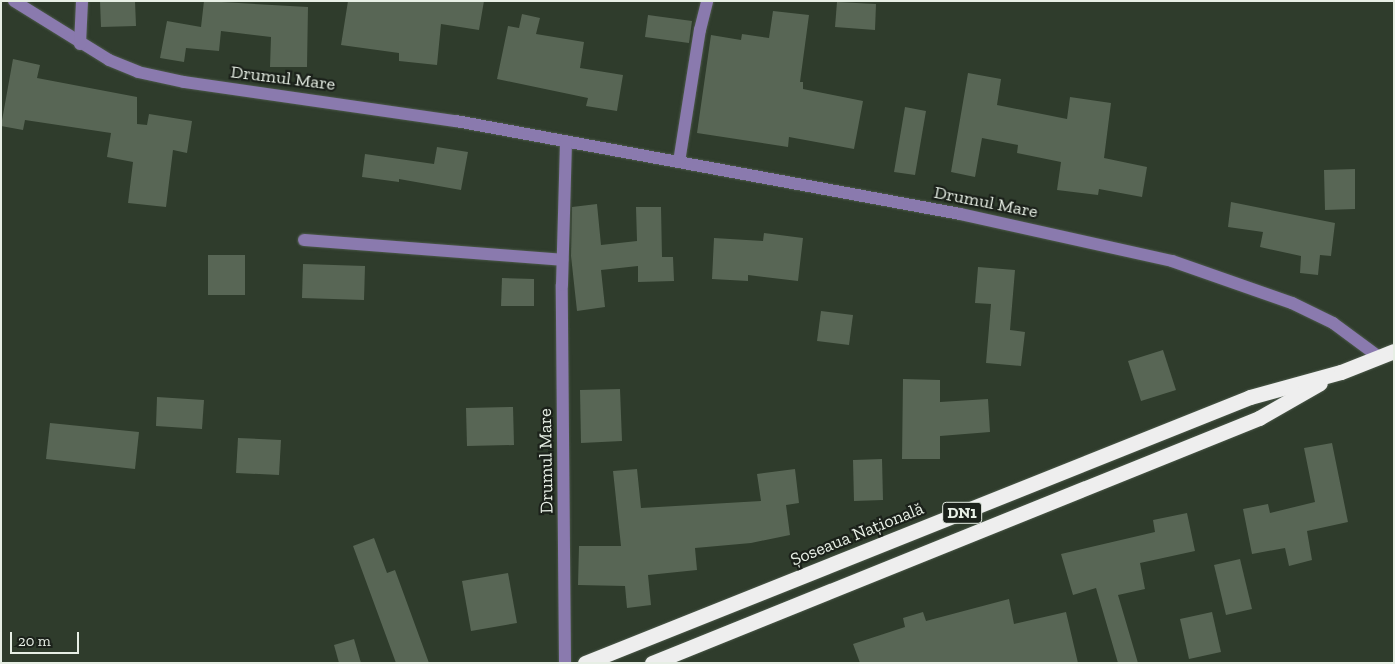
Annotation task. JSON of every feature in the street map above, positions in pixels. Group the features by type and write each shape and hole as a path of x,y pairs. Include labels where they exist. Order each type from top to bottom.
{"highway":[{"name":"Șoseaua Națională","path":"585,663 1250,397 1341,372 1394,351"},
{"name":"Șoseaua Națională","path":"652,663 1259,418 1341,372"}],"street":[{"name":"Drumul Mare","path":"14,1 80,44 138,72 184,82 369,106 680,162 960,214 1172,261 1292,303 1333,323 1379,357"},
{"path":"80,44 82,1"},
{"path":"680,162 700,30 707,1"},
{"name":"Drumul Mare","path":"565,663 562,260 566,142"},
{"path":"304,240 562,260"}],"building":[{"path":"100,1 135,1 136,26 101,27"},
{"path":"204,1 308,7 307,67 270,67 271,37 221,31 219,51 186,48 184,62 160,58 167,21 201,27"},
{"path":"348,1 484,1 479,30 441,24 437,65 399,61 399,53 341,45"},
{"path":"837,2 876,4 875,30 835,27"},
{"path":"773,11 809,15 800,82 803,82 803,89 863,101 854,149 789,137 788,147 697,133 711,35 741,40 742,34 769,38"},
{"path":"522,14 540,18 536,34 584,42 580,68 623,75 617,111 586,106 588,98 497,79 508,26 519,28"},
{"path":"648,15 692,21 689,43 645,37"},
{"path":"13,59 40,65 37,78 137,97 137,124 147,125 149,114 192,121 187,153 173,150 166,207 128,203 133,162 107,157 111,133 25,120 23,130 1,126"},
{"path":"968,73 1001,79 997,105 1067,119 1070,97 1111,103 1104,158 1147,167 1142,197 1099,189 1098,195 1057,190 1061,162 1017,153 1018,145 982,138 975,177 951,172"},
{"path":"905,107 926,111 915,175 894,172"},
{"path":"437,147 468,152 461,190 399,179 399,182 362,177 365,154 434,164"},
{"path":"1355,169 1355,209 1325,210 1324,170"},
{"path":"1231,202 1335,223 1331,256 1320,255 1318,275 1300,273 1301,256 1260,247 1263,232 1228,227"},
{"path":"597,204 601,245 637,241 636,207 661,207 662,257 673,257 674,281 638,282 638,266 601,270 605,307 577,311 571,256 572,207"},
{"path":"764,233 803,238 798,281 748,275 748,281 712,279 714,238 763,241"},
{"path":"208,255 245,255 245,295 208,295"},
{"path":"303,264 365,266 364,300 302,298"},
{"path":"978,267 1015,270 1010,330 1025,332 1021,366 986,363 991,304 975,303"},
{"path":"502,278 534,279 534,306 501,306"},
{"path":"821,311 853,315 849,345 817,341"},
{"path":"1163,350 1176,390 1141,401 1128,361"},
{"path":"903,379 940,380 940,402 988,399 990,432 940,436 940,459 902,459"},
{"path":"620,389 622,441 581,443 580,390"},
{"path":"157,397 204,400 202,429 156,426"},
{"path":"513,407 514,445 467,446 466,408"},
{"path":"50,423 139,432 135,469 46,459"},
{"path":"238,438 281,440 279,475 236,473"},
{"path":"1332,443 1348,522 1307,531 1312,560 1289,566 1285,548 1252,554 1243,509 1268,504 1270,513 1315,502 1304,448"},
{"path":"882,459 883,500 854,501 853,460"},
{"path":"637,469 641,508 761,501 757,474 795,469 799,503 786,505 790,535 751,543 695,548 697,570 648,575 651,605 627,608 625,586 578,585 579,546 621,546 613,471"},
{"path":"1187,513 1195,551 1140,563 1145,589 1118,595 1138,663 1118,663 1096,588 1073,595 1061,554 1155,532 1153,520"},
{"path":"374,538 387,573 395,570 429,663 396,663 353,546"},
{"path":"1240,559 1252,609 1226,615 1214,565"},
{"path":"508,573 517,623 471,631 462,581"},
{"path":"1009,599 1014,624 1066,612 1078,663 860,663 853,644 905,627 903,618 923,612 926,621"},
{"path":"1212,612 1221,652 1189,659 1180,619"},
{"path":"354,639 361,663 339,663 334,645"}]}
